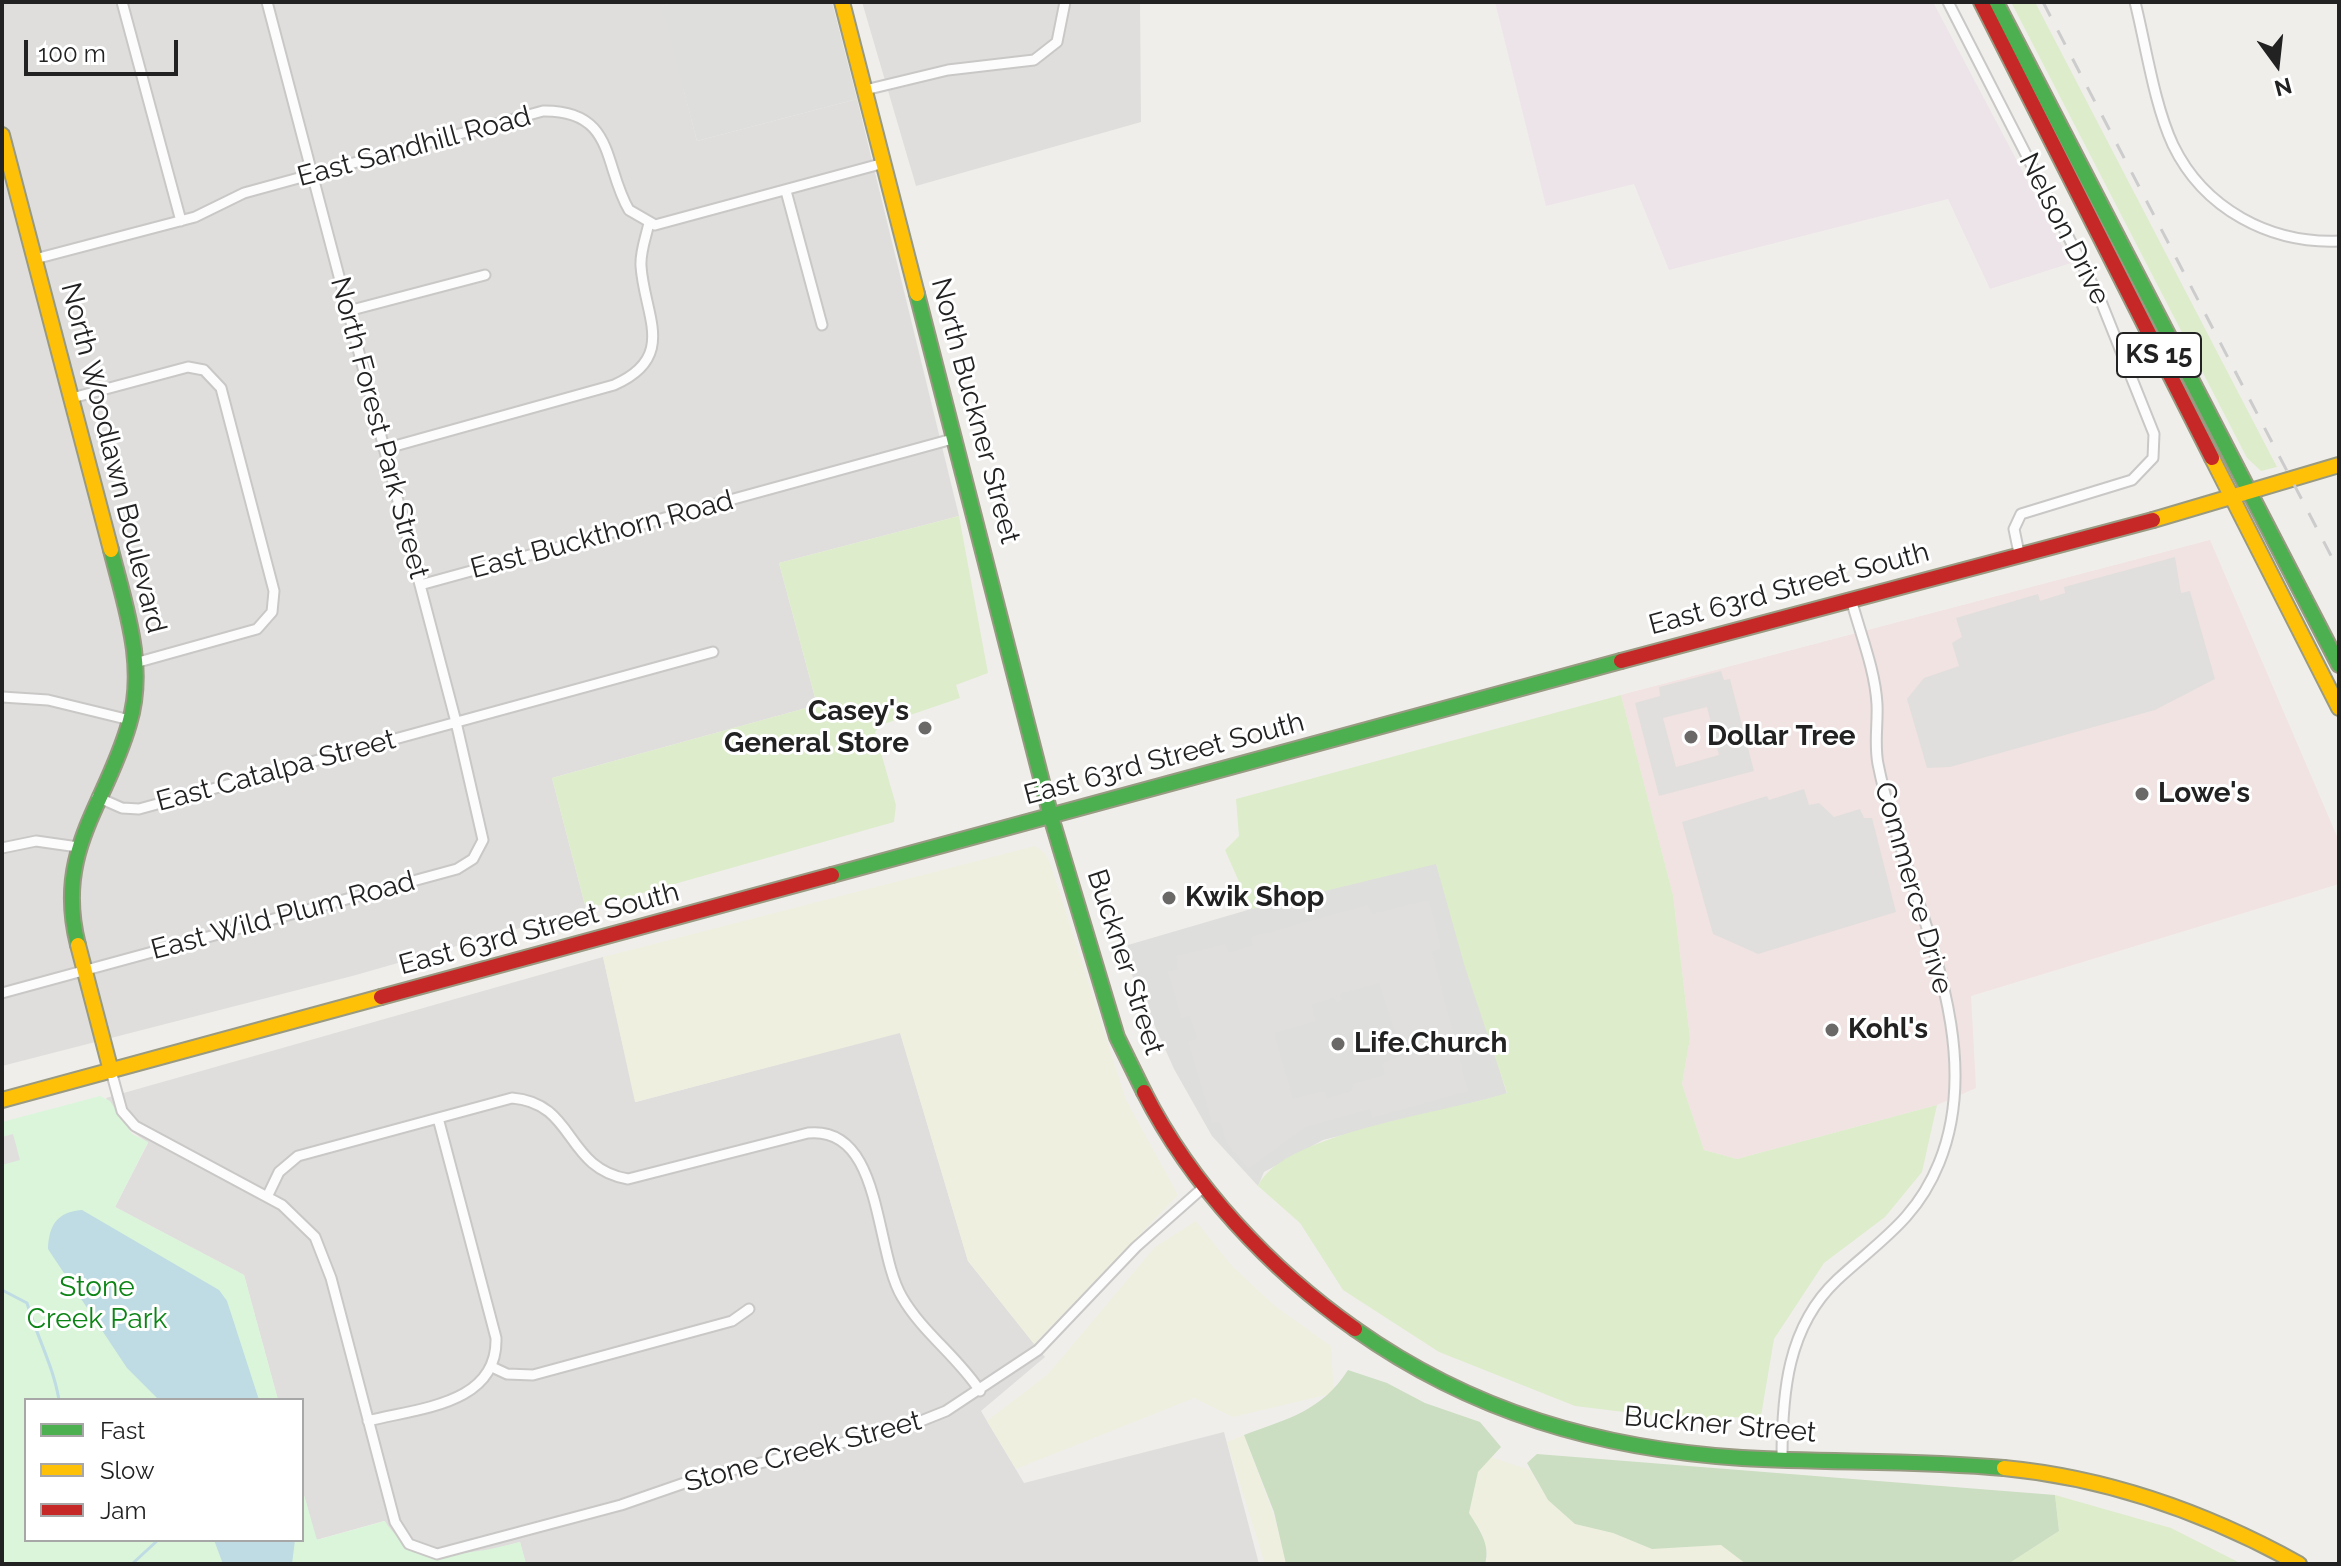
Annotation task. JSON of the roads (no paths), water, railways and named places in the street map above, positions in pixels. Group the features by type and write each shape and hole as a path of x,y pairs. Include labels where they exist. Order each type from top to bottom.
{"main road":[{"name":"North Buckner Street","path":"842,2 1056,834"},
{"name":"KS 15","path":"1981,2 2339,708"},
{"name":"KS 15","path":"1996,2 2339,665"},
{"name":"North Woodlawn Boulevard","path":"2,135 5,157 131,620 135,663 130,720 78,847 72,894 73,922 111,1071"},
{"name":"East 63rd Street South","path":"2,1100 2230,498 2339,465"},
{"name":"Buckner Street","path":"1056,834 1117,1037 1130,1067 1166,1127 1206,1185 1284,1272 1351,1326 1452,1388 1515,1416 1616,1444 1705,1456 1976,1466 2081,1479 2182,1507 2239,1532 2299,1564"}],"street":[{"path":"122,2 181,221"},
{"name":"North Forest Park Street","path":"267,2 484,831 478,854"},
{"path":"865,90 948,70 1029,61 1046,53 1058,37 1065,2"},
{"name":"Nelson Drive","path":"1948,2 2111,324 2152,425 2155,453 2150,463 2132,480 2021,514 2014,529 2019,553"},
{"path":"2135,2 2170,135 2194,178 2222,207 2255,226 2293,239 2339,241"},
{"name":"East Sandhill Road","path":"35,259 181,221 227,199 543,111 577,117 598,132 611,156 624,201 638,218 649,223"},
{"path":"384,449 614,385 638,370 650,351 654,327 640,264 649,223 664,225 884,163"},
{"path":"786,191 822,325"},
{"path":"348,311 485,275"},
{"path":"72,398 182,368 199,368 212,376 221,388 274,591 272,612 257,629 135,663"},
{"name":"East Buckthorn Road","path":"420,585 956,438"},
{"name":"Commerce Drive","path":"1782,1459 1787,1374 1804,1322 1829,1288 1889,1237 1919,1203 1947,1140 1956,1087 1956,1057 1942,989 1878,764 1873,678 1851,599"},
{"name":"East Catalpa Street","path":"97,797 122,808 139,809 713,652"},
{"path":"2,697 48,700 130,720"},
{"path":"2,848 36,841 78,847"},
{"name":"East Wild Plum Road","path":"2,993 457,869 478,854"},
{"path":"111,1071 122,1111 135,1126 267,1197 301,1220 315,1237 331,1278 368,1421 471,1393 492,1367 496,1338 438,1118"},
{"path":"267,1197 279,1172 298,1156 500,1100 524,1099 552,1113 585,1159 597,1169 628,1179 644,1178 808,1133 836,1135 859,1156 902,1297 960,1363 980,1391"},
{"name":"Stone Creek Street","path":"368,1421 395,1522 404,1538 418,1550 448,1553 621,1505 696,1479 906,1427 946,1411 1038,1350 1136,1247 1206,1185"},
{"path":"492,1367 507,1374 533,1375 732,1321 749,1309"}],"water":[{"path":"82,1210 219,1290 227,1301 258,1398 157,1398 127,1368 48,1249 50,1233 56,1221 73,1211"},
{"path":"215,1542 295,1542 292,1564 223,1564"}],"waterway":[{"path":"2,1290 27,1303 59,1398"},
{"path":"132,1564 156,1542"}],"railway":[{"path":"2043,2 2339,571"}],"place":[{"name":"Casey's General Store","path":"925,728"},
{"name":"Dollar Tree","path":"1691,737"},
{"name":"Lowe's","path":"2142,794"},
{"name":"Kwik Shop","path":"1169,898"},
{"name":"Kohl's","path":"1832,1030"},
{"name":"Life.Church","path":"1338,1044"}],"park label":[{"name":"Stone Creek Park","path":"97,1304"}]}
